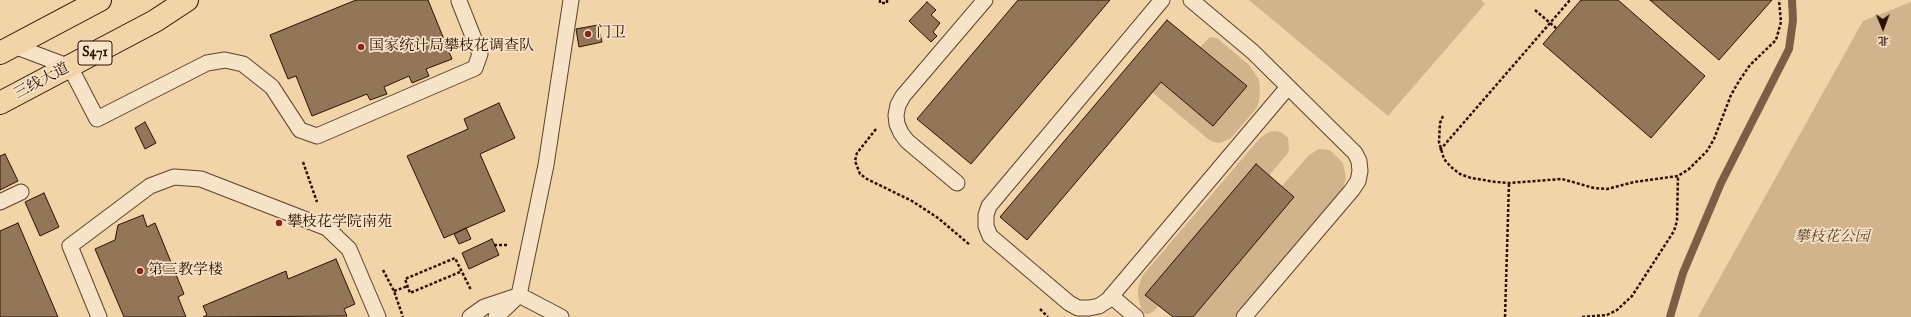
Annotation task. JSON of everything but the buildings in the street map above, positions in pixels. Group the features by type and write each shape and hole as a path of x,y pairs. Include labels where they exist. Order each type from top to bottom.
{"main road":[{"path":"7,49 100,0"},
{"name":"三线大道","path":"0,104 155,21 187,0"}],"lane":[{"path":"496,317 519,295 546,165 571,0"},
{"path":"957,183 907,141 897,124 896,114 898,105 903,96 985,0"},
{"path":"1162,0 989,206 986,216 986,226 994,239 1069,303 1078,308 1089,308 1099,306 1111,296 1288,87"},
{"path":"1190,0 1253,52 1354,152 1359,161 1360,171 1358,181 1352,190 1244,317"},
{"path":"7,49 70,67 97,119 207,63 225,60 242,64 272,87 300,130 317,136 475,68 480,54 459,1"},
{"path":"99,317 70,246 150,186 174,178 201,179 327,228 349,249 378,317"},
{"path":"0,202 21,192"},
{"path":"470,317 484,307 519,295 561,317"},
{"path":"1111,296 1136,317"}],"path":[{"path":"880,0 880,3 887,3 887,0"},
{"path":"1440,150 1570,0"},
{"path":"1443,116 1438,132 1440,150 1444,159 1451,168 1460,174 1483,181 1509,183 1562,179 1594,188 1606,189 1634,182 1678,176 1689,170 1707,151 1714,139 1731,95 1739,80 1750,65 1776,40 1781,22 1779,0"},
{"path":"1535,10 1556,28"},
{"path":"903,96 857,153 855,161 856,168 866,179 912,200 938,218 972,247"},
{"path":"302,162 327,228"},
{"path":"1582,317 1607,316 1632,296 1674,231 1677,221 1678,176"},
{"path":"1505,317 1509,183"},
{"path":"460,272 410,292 405,279 455,258 460,272 467,284"},
{"path":"382,268 394,291 403,317"},
{"path":"394,291 408,286"},
{"path":"1039,307 1048,317"}],"green space":[{"path":"1249,0 1481,0 1485,4 1388,116"},
{"name":"攀枝花公园","path":"1911,2 1911,317 1698,317 1863,21"},
{"path":"1210,37 1217,38 1249,65 1258,78 1260,86 1259,102 1256,109 1231,138 1220,143 1208,139 1152,92 1161,82 1213,125 1200,47"},
{"path":"1269,132 1281,132 1288,138 1288,153 1154,311 1149,314 1145,314 1141,309 1138,296 1138,289 1142,276 1260,138"},
{"path":"1319,149 1330,150 1343,163 1346,178 1343,188 1234,317 1193,317 1294,197 1282,186 1309,155"}],"waterway":[{"path":"1670,317 1683,273 1721,183 1789,49 1793,20 1792,0"}],"place":[{"name":"门卫","path":"588,34"},
{"name":"国家统计局攀枝花调查队","path":"361,47"},
{"name":"攀枝花学院南苑","path":"279,223"},
{"name":"第三教学楼","path":"140,271"}]}
